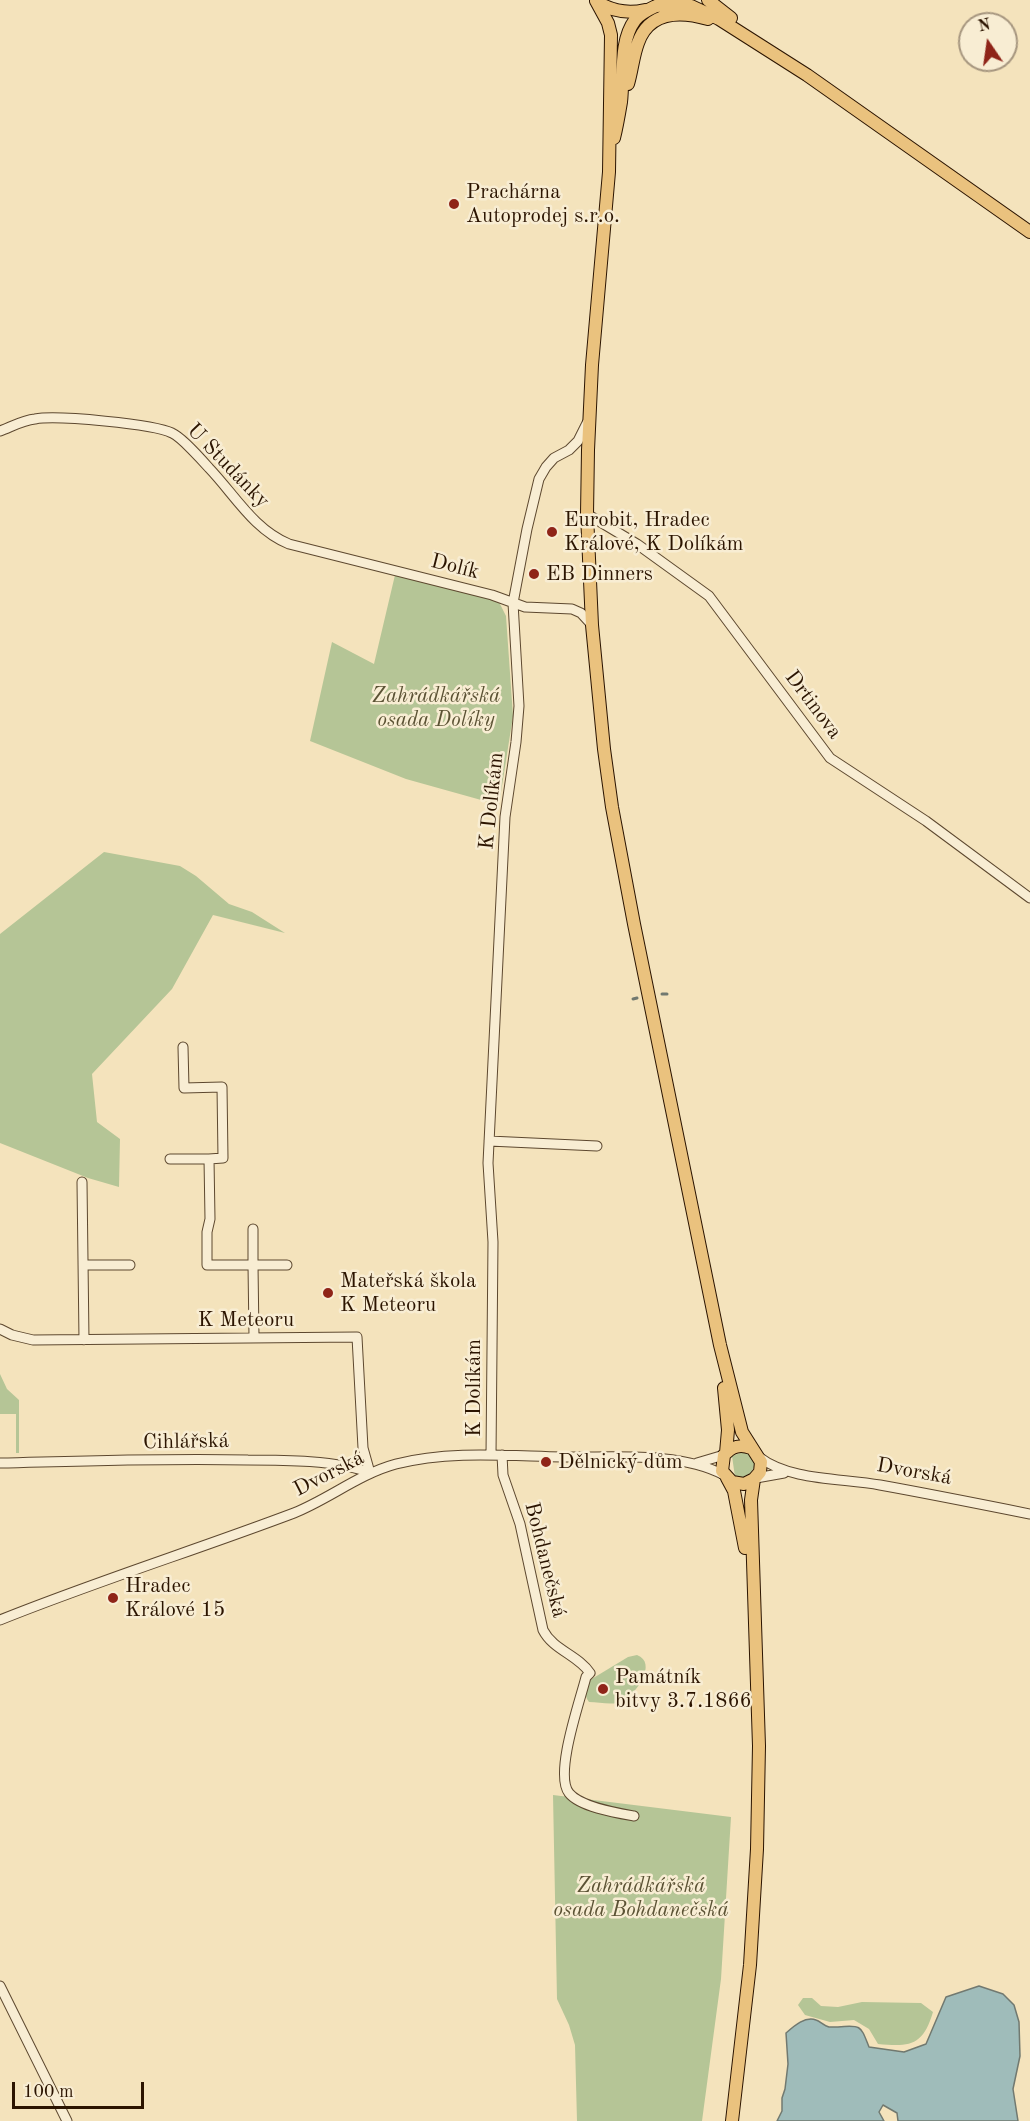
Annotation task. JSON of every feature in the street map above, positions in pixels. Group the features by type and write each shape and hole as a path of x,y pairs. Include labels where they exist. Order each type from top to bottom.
{"main road":[{"path":"708,0 807,75 1030,232"},
{"path":"715,0 728,16"},
{"path":"595,1 610,9 625,12 657,5 691,6 711,14 807,75"},
{"path":"595,1 608,23 611,35 609,172 589,417 587,514 592,625 604,749 618,841 720,1345 741,1432 761,1467 755,1478 751,1500 758,1693 758,1830 749,1975 732,2121"},
{"path":"609,172 621,102 628,33 636,18 657,5"},
{"path":"621,102 637,45 644,30 653,21 665,15 678,14 714,21 737,31"},
{"path":"720,1345 728,1430 722,1466 738,1505 753,1590"},
{"name":"Dvorská","path":"725,1454 735,1446 741,1445 755,1453"},
{"name":"Dvorská","path":"726,1477 738,1484 749,1483 755,1478"}],"street":[{"name":"K Dolíkám","path":"491,1455 493,1242 488,1163 505,817 519,706 513,603 539,480 546,467 578,441 589,417"},
{"name":"U Studánky","path":"0,431 34,419 66,418 145,426 173,433 209,467 265,530 277,539 387,568"},
{"name":"Drtinova","path":"587,514 638,544 709,596 830,758 926,821 1030,898"},
{"name":"Dolík","path":"387,568 492,595 530,608 572,609 581,613 592,625"},
{"path":"183,1047 184,1088 222,1087 230,1079"},
{"path":"170,1159 223,1158 222,1087"},
{"path":"489,1141 597,1146"},
{"path":"209,1159 210,1219 207,1232 207,1265 287,1265"},
{"path":"82,1182 84,1340"},
{"path":"253,1229 255,1337"},
{"path":"83,1265 130,1265"},
{"name":"K Meteoru","path":"0,1329 12,1335 33,1340 357,1338 363,1448 370,1473"},
{"name":"Dvorská","path":"755,1453 777,1469 790,1473 877,1485 1030,1514"},
{"name":"Dvorská","path":"0,1620 298,1512 370,1473 396,1464 433,1457 491,1455 643,1458 692,1463 710,1460 725,1454"},
{"name":"Bohdanečská","path":"502,1455 503,1475 520,1524 543,1630 554,1644 586,1666 590,1673 586,1677 569,1740 564,1772 566,1788 571,1795 582,1801 609,1811 634,1816"},
{"name":"Cihlářská","path":"0,1463 213,1459 298,1460 354,1468 370,1473"},
{"name":"Dvorská","path":"692,1463 726,1477"},
{"name":"Dvorská","path":"755,1478 790,1473"},
{"path":"0,1986 67,2121"}],"green space":[{"name":"Zahrádkářská osada Dolíky","path":"395,575 498,600 506,616 513,716 499,805 406,779 310,741 332,642 374,664"},
{"path":"104,852 180,866 196,876 229,904 252,912 285,933 213,915 172,989 92,1074 97,1122 120,1139 119,1187 88,1178 0,1143 0,934"},
{"path":"0,1374 7,1389 19,1400 19,1453 16,1453 16,1414 0,1414"},
{"path":"743,1452 750,1455 755,1465 750,1475 743,1478 735,1477 732,1456"},
{"path":"637,1655 646,1665 643,1678 634,1692 623,1701 615,1703 589,1702 586,1691 590,1680 628,1657"},
{"name":"Zahrádkářská osada Bohdanečská","path":"553,1795 731,1817 721,1979 702,2121 577,2121 575,2045 557,1999"},
{"path":"803,1998 812,1998 821,2006 838,2007 862,2002 921,2003 933,2012 925,2032 914,2042 899,2045 878,2044 869,2029 854,2020 830,2022 805,2015 798,2005"}],"water":[{"path":"979,1986 1003,1994 1014,2005 1019,2022 1020,2056 1013,2089 1018,2121 898,2121 897,2113 883,2105 879,2112 884,2121 777,2121 782,2111 788,2064 786,2033 796,2025 812,2019 829,2027 860,2028 869,2047 904,2052 926,2044 946,1997"}],"waterway":[{"path":"662,994 667,994"},
{"path":"633,999 637,998"}],"place":[{"name":"Prachárna Autoprodej s.r.o.","path":"454,204"},
{"name":"Eurobit, Hradec Králové, K Dolíkám","path":"552,532"},
{"name":"EB Dinners","path":"534,574"},
{"name":"Mateřská škola K Meteoru","path":"328,1293"},
{"name":"Dělnický dům","path":"546,1462"},
{"name":"Hradec Králové 15","path":"113,1598"},
{"name":"Památník bitvy 3.7.1866","path":"603,1689"}]}
